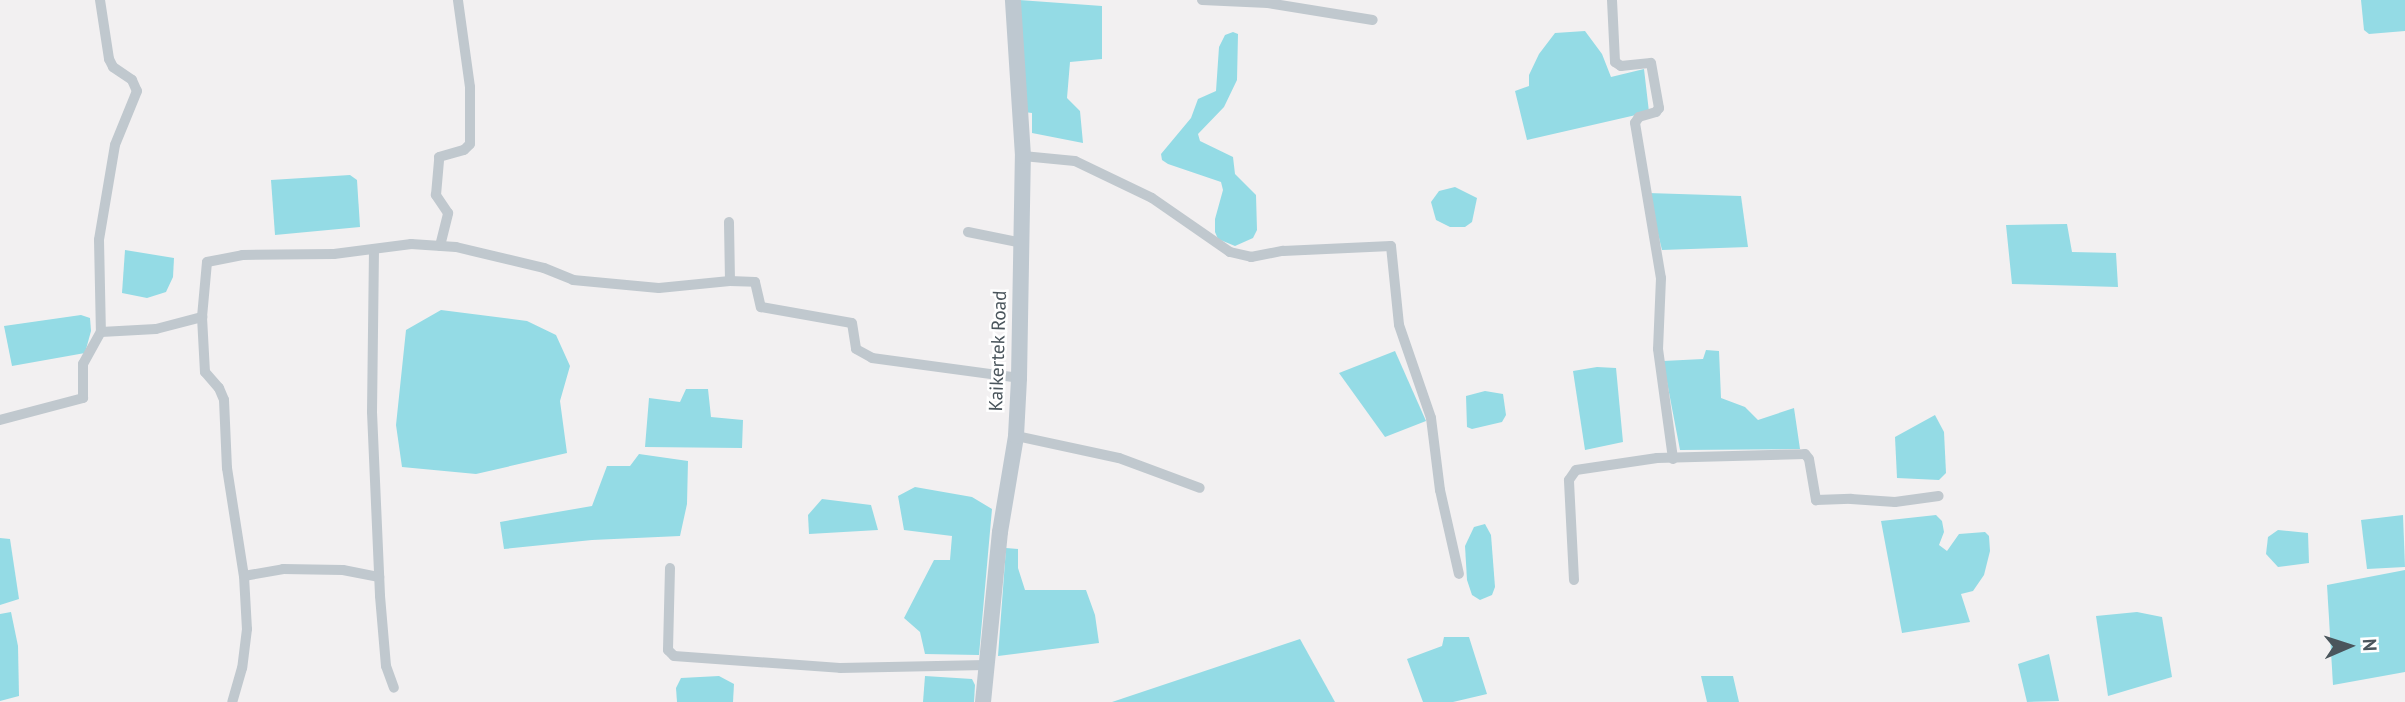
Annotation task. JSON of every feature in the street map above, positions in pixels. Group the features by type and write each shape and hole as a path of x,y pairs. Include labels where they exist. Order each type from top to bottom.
{"main road":[{"name":"Kaikertek Road","path":"983,702 1000,532 1016,436 1019,379 1023,156 1013,0"}],"street":[{"path":"0,420 83,398 83,364 101,332 99,240 115,145 136,91 132,80 113,66 109,59 100,0"},
{"path":"440,246 448,213 436,195 439,157 464,150 470,144 470,87 458,0"},
{"path":"1202,0 1268,4 1373,20"},
{"path":"1612,0 1615,62 1621,66 1651,63 1659,108 1656,112 1640,117 1635,123 1661,278 1658,349 1672,459"},
{"path":"1023,156 1075,161 1152,198 1217,244 1241,255 1262,257 1283,251 1391,246 1399,325 1431,418 1440,490 1459,574"},
{"path":"729,222 730,281"},
{"path":"968,232 1022,243"},
{"path":"232,702 242,668 247,629 244,576 227,468 224,400 219,387 205,372 202,317 208,262 242,255 334,254 411,244 440,246 544,268 573,281 659,288 730,281 755,282 761,307 852,323 856,349 872,358 1019,379"},
{"path":"374,248 372,412 379,577 386,666 394,688"},
{"path":"101,332 156,329 202,317"},
{"path":"1016,436 1119,458 1200,488"},
{"path":"1574,580 1572,474 1599,465 1734,454 1805,454 1809,460 1816,500 1895,502 1939,496"},
{"path":"670,568 668,650 674,656 840,668 986,665"},
{"path":"244,576 283,569 342,570 379,577"}],"water":[{"path":"1019,0 1102,6 1102,59 1070,62 1067,98 1080,111 1083,143 1032,133 1032,113 1024,112"},
{"path":"2361,0 2405,0 2405,31 2369,34 2364,30"},
{"path":"1585,31 1602,54 1611,77 1644,69 1649,112 1527,140 1515,91 1529,86 1529,75 1539,54 1555,33"},
{"path":"1233,32 1238,34 1237,80 1224,107 1198,134 1200,141 1233,157 1235,174 1256,195 1257,230 1253,238 1235,246 1218,239 1215,232 1215,219 1223,190 1221,182 1168,164 1162,160 1161,154 1191,118 1198,99 1216,91 1219,47 1225,35"},
{"path":"350,175 357,180 360,227 275,235 271,180"},
{"path":"1455,187 1477,198 1472,222 1465,227 1450,227 1436,220 1431,202 1439,191"},
{"path":"1648,193 1741,196 1748,247 1662,250"},
{"path":"2067,224 2072,252 2116,253 2118,287 2012,284 2006,225"},
{"path":"125,250 174,258 173,277 166,292 147,298 122,293"},
{"path":"441,310 527,321 556,335 570,366 560,401 567,453 476,474 402,467 396,425 406,330"},
{"path":"81,315 90,318 91,331 85,353 12,366 4,326"},
{"path":"1706,350 1719,351 1721,398 1745,407 1758,420 1794,408 1800,449 1680,450 1663,361 1703,359"},
{"path":"1395,351 1426,421 1385,437 1339,373"},
{"path":"1597,367 1616,368 1623,442 1585,450 1573,371"},
{"path":"686,389 708,389 711,417 743,420 742,448 645,447 649,398 680,402"},
{"path":"1485,391 1503,394 1506,415 1502,422 1472,429 1467,427 1466,396"},
{"path":"1935,415 1944,432 1946,473 1939,480 1897,478 1895,437"},
{"path":"639,454 688,461 687,504 680,536 592,540 504,549 500,522 592,506 607,466 630,466"},
{"path":"915,487 972,497 992,509 979,655 925,654 920,632 904,618 934,560 950,560 952,536 904,530 898,496"},
{"path":"822,499 871,505 878,530 809,534 808,515"},
{"path":"1936,515 1942,521 1944,532 1939,545 1947,551 1959,534 1985,532 1989,536 1990,551 1984,575 1973,591 1961,594 1970,622 1902,633 1881,521"},
{"path":"2403,515 2405,567 2367,569 2361,520"},
{"path":"1485,524 1491,535 1495,587 1492,595 1480,600 1472,595 1467,580 1465,546 1474,527"},
{"path":"2278,530 2308,533 2309,563 2278,567 2266,554 2268,537"},
{"path":"0,538 10,539 19,599 0,605"},
{"path":"1006,548 1018,549 1018,568 1025,590 1086,590 1095,615 1099,643 998,656"},
{"path":"2405,570 2405,672 2333,685 2327,585"},
{"path":"11,612 18,646 19,696 0,701 0,614"},
{"path":"2137,612 2162,617 2172,677 2108,696 2096,616"},
{"path":"1444,637 1469,637 1487,694 1453,702 1423,702 1407,659 1442,646"},
{"path":"1300,639 1335,702 1112,702"},
{"path":"2049,654 2059,701 2027,702 2018,664"},
{"path":"719,676 734,684 733,702 677,702 676,688 681,678"},
{"path":"925,676 972,679 975,685 974,702 923,702"},
{"path":"1701,676 1733,676 1739,702 1707,702"}]}
